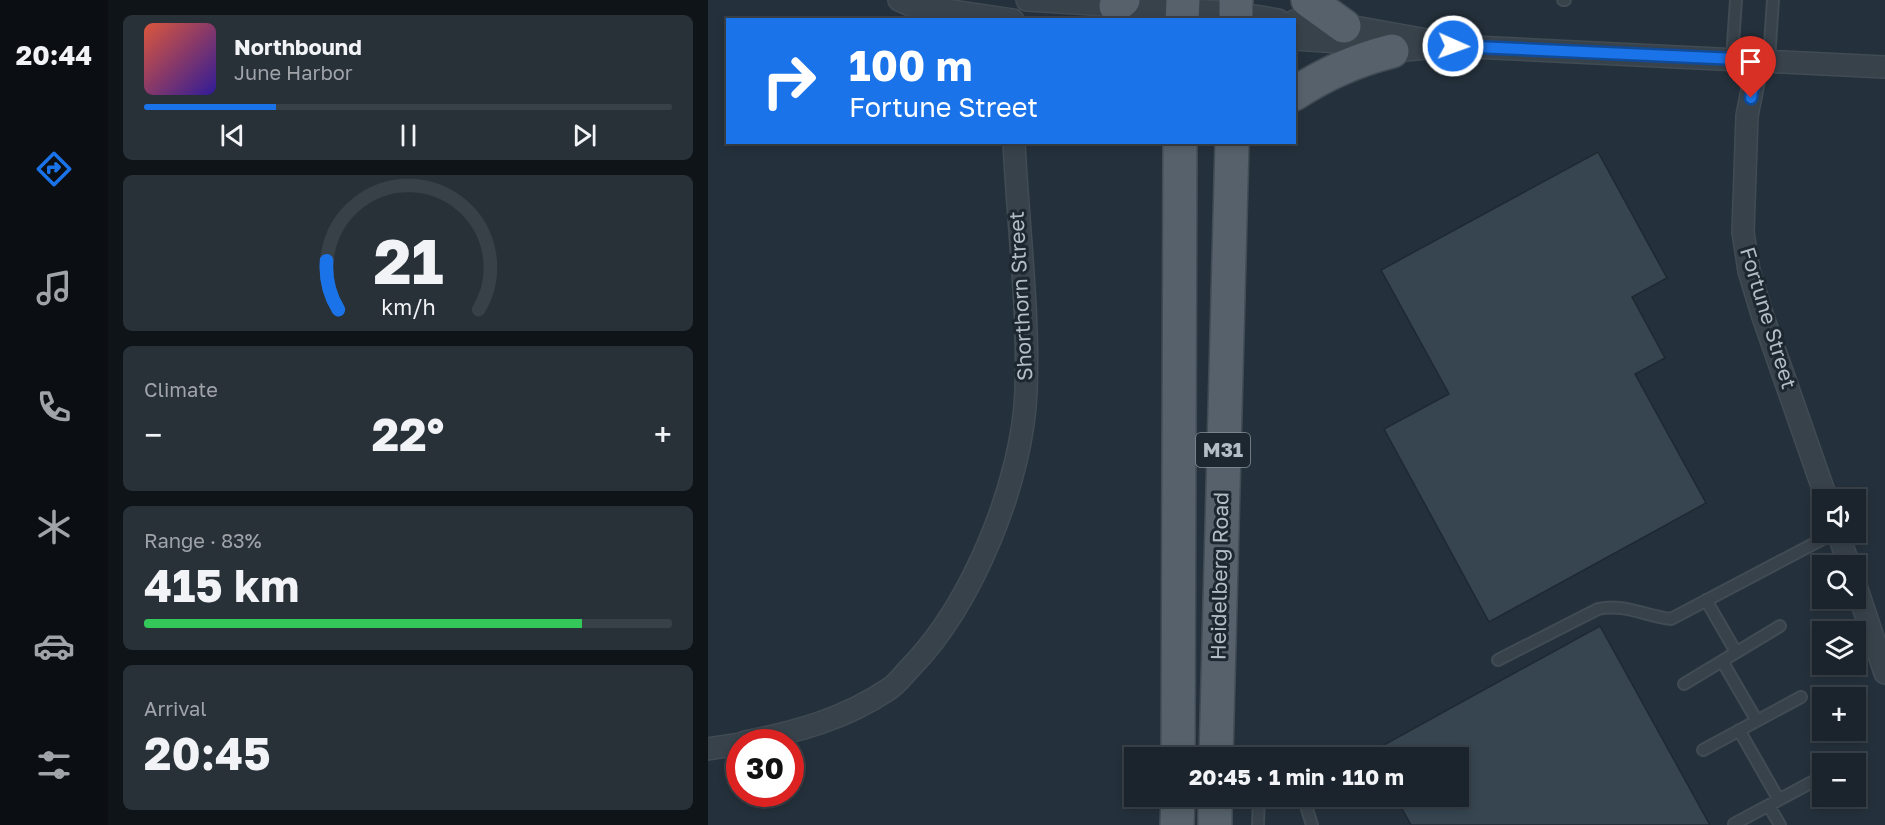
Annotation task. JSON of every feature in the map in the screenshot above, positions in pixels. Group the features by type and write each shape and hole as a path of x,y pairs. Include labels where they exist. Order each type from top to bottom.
{"main road":[{"path":"1308,0 1344,26"},
{"path":"1296,93 1324,74 1358,60 1392,51"},
{"name":"Heidelberg Road","path":"1178,747 1180,144"},
{"name":"Heidelberg Road","path":"1216,747 1232,144"},
{"path":"1232,175 1250,144"},
{"path":"1177,825 1178,807"},
{"path":"1215,807 1215,825"}],"street":[{"path":"900,0 910,5 996,18"},
{"path":"1027,0 1119,3 1182,10 1236,11 1269,18"},
{"path":"1296,21 1417,36 1453,46"},
{"path":"1296,39 1340,42 1392,51 1453,46 1885,67"},
{"name":"Fortune Street","path":"1764,60 1747,116 1743,232 1749,271 1762,314 1823,489"},
{"name":"Shorthorn Street","path":"803,729 840,717 890,688 933,644 965,593 1005,499 1019,442 1026,394 1026,319 1014,144"},
{"path":"1864,609 1885,673"},
{"path":"708,749 726,746"}],"lane":[{"path":"1732,59 1736,0"},
{"path":"1764,60 1773,0"},
{"path":"1498,660 1598,609 1620,606 1650,616 1671,619 1816,543"},
{"path":"1706,600 1737,652"},
{"path":"1684,684 1780,626"},
{"path":"1722,660 1757,721"},
{"path":"1703,750 1801,697"},
{"path":"1739,729 1774,803 1780,825"},
{"path":"1734,824 1812,782"},
{"path":"1258,825 1259,807"},
{"path":"1306,807 1312,825"}],"building":[{"path":"1598,152 1667,278 1632,297 1665,358 1635,374 1706,503 1489,622 1384,429 1449,394 1381,270"},
{"path":"1600,626 1710,825 1411,825 1401,807 1469,807 1469,747 1380,747"}],"route":[{"path":"1453,46 1758,60 1751,98"}]}
